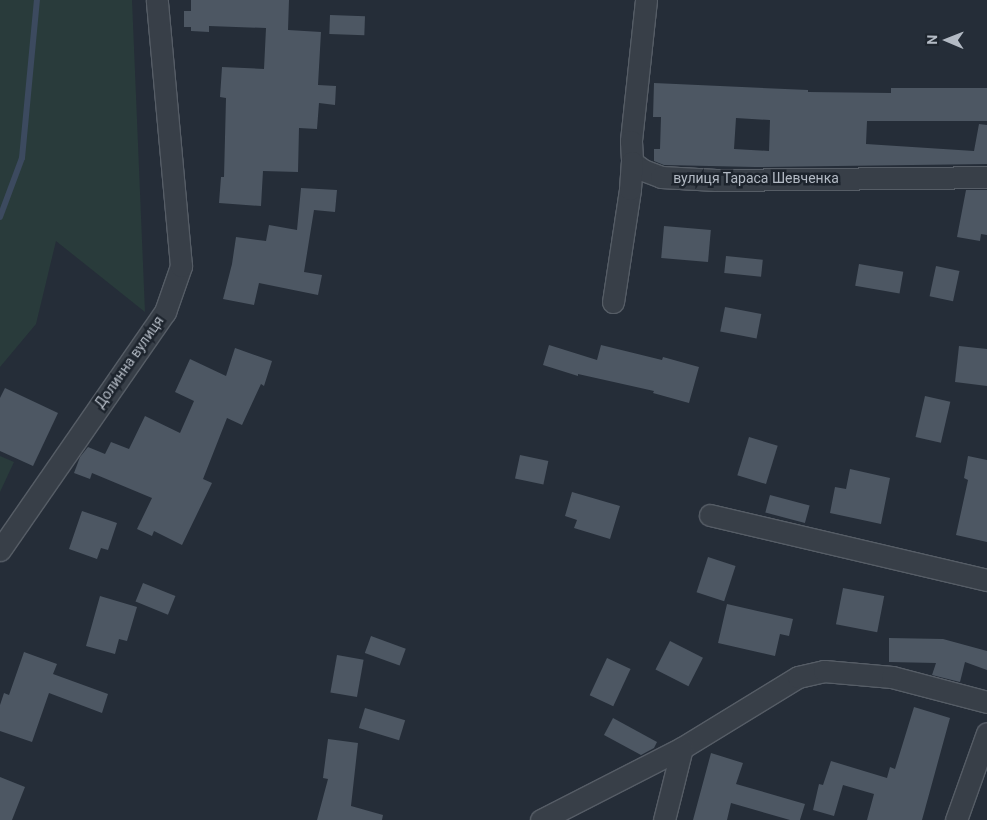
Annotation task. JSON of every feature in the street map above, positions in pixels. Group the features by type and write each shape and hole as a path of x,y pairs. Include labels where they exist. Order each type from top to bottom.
{"street":[{"name":"Долинна вулиця","path":"0,550 165,312 181,266 157,0"},
{"path":"613,302 630,189 631,141 646,0"},
{"name":"вулиця Тараса Шевченка","path":"632,162 652,175 679,179 987,177"},
{"path":"710,515 987,580"},
{"path":"541,820 682,748 798,677 824,671 892,677 987,702"},
{"path":"956,820 987,733"},
{"path":"664,820 682,748"}],"shaded area":[{"path":"0,0 132,0 145,312 56,241 36,324 0,367"},
{"path":"0,456 14,462 0,492"}],"building":[{"path":"191,0 289,0 288,30 321,32 318,85 336,86 335,105 319,103 317,129 299,128 298,172 263,171 261,206 219,203 221,177 224,177 226,98 220,97 222,67 264,69 266,28 209,26 209,32 191,31 191,27 184,27 184,11 191,11"},
{"path":"330,15 365,16 364,35 329,34"},
{"path":"654,83 808,90 808,92 891,93 891,88 987,88 987,121 867,121 866,144 974,151 979,124 987,125 987,164 755,167 664,165 654,161 654,149 660,149 661,117 653,117","holes":["736,118 770,120 769,151 734,149"]},
{"path":"301,188 337,190 335,212 314,210 304,272 322,275 318,295 259,283 254,305 223,299 232,264 236,237 266,241 269,225 297,230"},
{"path":"966,190 987,190 987,235 981,234 980,241 957,237"},
{"path":"664,226 711,230 708,262 661,258"},
{"path":"726,256 763,260 761,277 724,273"},
{"path":"859,264 903,272 899,293 855,286"},
{"path":"936,266 959,271 953,301 930,296"},
{"path":"725,307 761,314 757,339 720,332"},
{"path":"549,345 597,360 601,345 662,360 663,357 699,367 689,403 653,393 654,391 578,374 578,376 543,365"},
{"path":"959,346 987,349 987,386 955,382"},
{"path":"235,348 272,361 264,386 261,384 242,425 227,418 203,479 212,483 182,545 154,531 152,536 137,529 152,498 92,473 90,479 74,473 80,457 88,447 105,454 111,442 129,449 145,416 180,433 194,401 175,392 190,359 226,376"},
{"path":"5,388 58,413 33,466 0,451 0,398"},
{"path":"925,396 950,402 941,443 916,437"},
{"path":"749,437 778,446 766,484 737,475"},
{"path":"520,455 548,461 543,485 515,478"},
{"path":"968,456 987,460 987,542 956,535 968,480 964,478"},
{"path":"850,469 890,478 881,524 830,513 835,487 846,489"},
{"path":"572,492 620,506 610,539 574,528 577,520 565,516"},
{"path":"770,495 810,506 805,523 765,512"},
{"path":"82,511 117,523 108,550 101,548 97,559 69,549"},
{"path":"708,557 736,566 724,601 697,592"},
{"path":"143,583 175,596 168,615 136,602"},
{"path":"843,588 884,596 877,632 836,624"},
{"path":"100,596 137,607 127,641 119,639 115,654 86,646"},
{"path":"727,604 793,619 789,636 780,634 775,656 718,643"},
{"path":"371,636 406,649 400,666 365,653"},
{"path":"889,638 943,639 987,651 987,670 965,662 960,682 932,675 936,663 889,662"},
{"path":"670,641 703,658 688,686 655,670"},
{"path":"24,652 57,664 53,674 108,694 102,713 49,693 32,742 0,731 0,705 4,693 9,695"},
{"path":"337,655 364,660 357,697 330,692"},
{"path":"607,658 631,669 613,706 590,695"},
{"path":"914,707 950,718 922,820 867,820 874,794 843,785 834,816 813,810 819,784 823,785 831,761 887,778 890,767 895,769"},
{"path":"365,708 405,720 399,740 359,728"},
{"path":"613,718 657,742 654,748 641,755 604,735"},
{"path":"328,739 358,743 351,806 383,815 382,820 317,820 328,779 323,778"},
{"path":"711,753 743,763 736,784 805,804 800,820 790,820 731,803 727,820 693,820"},
{"path":"0,777 25,787 12,820 0,820"}],"waterway":[{"path":"0,217 22,158 37,0"}]}
